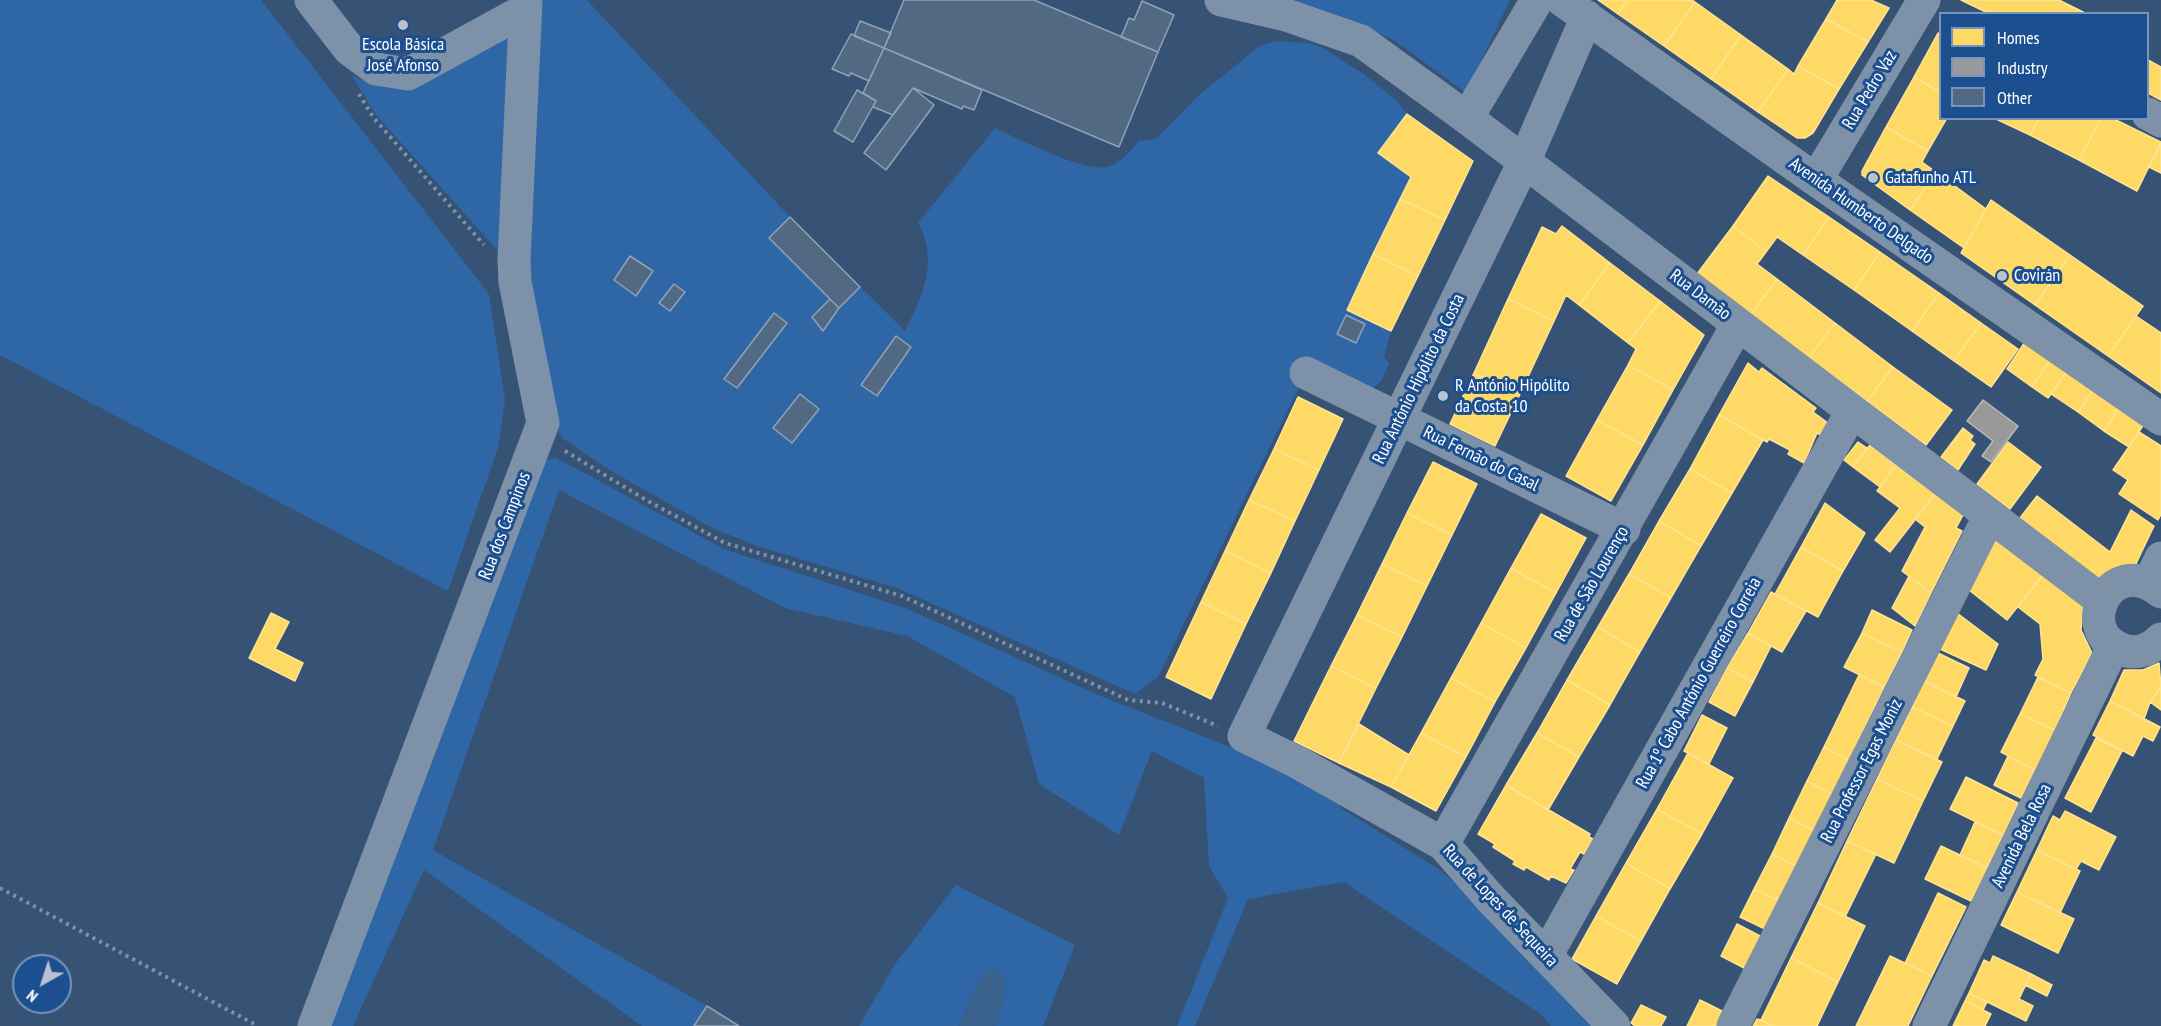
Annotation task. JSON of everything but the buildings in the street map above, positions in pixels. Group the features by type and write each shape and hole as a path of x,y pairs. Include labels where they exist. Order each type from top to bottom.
{"street":[{"path":"311,0 349,49 376,69 408,74 526,5"},
{"name":"Rua Damão","path":"1221,0 1286,15 1361,42 1467,118 2101,600"},
{"path":"1467,118 1537,0"},
{"path":"1923,0 1945,12"},
{"name":"Rua Pedro Vaz","path":"1816,180 1923,0"},
{"name":"Rua dos Campinos","path":"314,1026 543,423 515,282 514,260 526,5"},
{"name":"Avenida Humberto Delgado","path":"1575,9 1816,180 2161,418"},
{"name":"Rua António Hipólito da Costa","path":"1244,736 1524,162 1575,9"},
{"name":"Rua de São Lourenço","path":"1443,844 1624,529 1738,324"},
{"name":"Rua Fernão do Casal","path":"1305,374 1624,529"},
{"name":"Rua 1º Cabo António Guerreiro Correia","path":"1546,956 1852,411"},
{"name":"Rua Professor Egas Moniz","path":"1733,1026 1990,515"},
{"path":"2157,578 2119,583 2101,600 2098,621 2102,632 2114,645 2131,652 2144,651 2160,641"},
{"name":"Avenida Bela Rosa","path":"1929,1026 2114,645"},
{"name":"Rua de Lopes de Sequeira","path":"1244,736 1297,762 1443,844 1614,1026"}],"path":[{"path":"357,90 373,117 486,248"},
{"path":"539,436 646,500 725,543 902,596 1128,699 1162,703 1244,736"},
{"path":"0,888 258,1026"}],"shaded area":[{"path":"0,0 261,0 489,294 505,400 498,448 448,591 0,355"},
{"path":"540,0 587,0 790,217 905,331 923,291 928,265 924,237 918,223 995,128 1067,160 1083,165 1107,167 1121,160 1139,141 1156,139 1199,95 1261,45 1277,41 1308,43 1323,48 1365,75 1396,100 1407,114 1378,153 1411,177 1347,310 1391,331 1384,356 1389,364 1381,381 1367,393 1299,387 1158,677 1135,694 897,588 763,548 714,529 611,471 562,438 555,424 527,260"},
{"path":"1245,0 1510,0 1466,93 1395,41 1370,29"},
{"path":"513,30 499,252 376,115 351,75 369,83"},
{"path":"555,457 724,549 908,609 1103,697 1240,751 1333,797 1342,809 1440,870 1462,889 1593,1026 1551,1026 1542,1015 1344,882 1248,899 1195,1026 1177,1026 1228,898 1209,866 1204,778 1152,751 1119,835 1039,784 1015,697 907,636 785,608 559,490 433,850 707,1006 694,1026 642,1026 424,870 353,1026 326,1026 545,461"},
{"path":"956,885 1075,945 1043,1026 995,1026 1005,994 1005,978 971,998 959,1026 859,1026 895,964"},
{"path":"988,971 998,971 1005,978 1005,994 995,1026 959,1026 979,980"}],"place":[{"name":"Escola Básica José Afonso","path":"403,25"},
{"name":"Gatafunho ATL","path":"1873,178"},
{"name":"Covirán","path":"2002,276"},
{"name":"R António Hipólito da Costa 10","path":"1443,396"}]}
